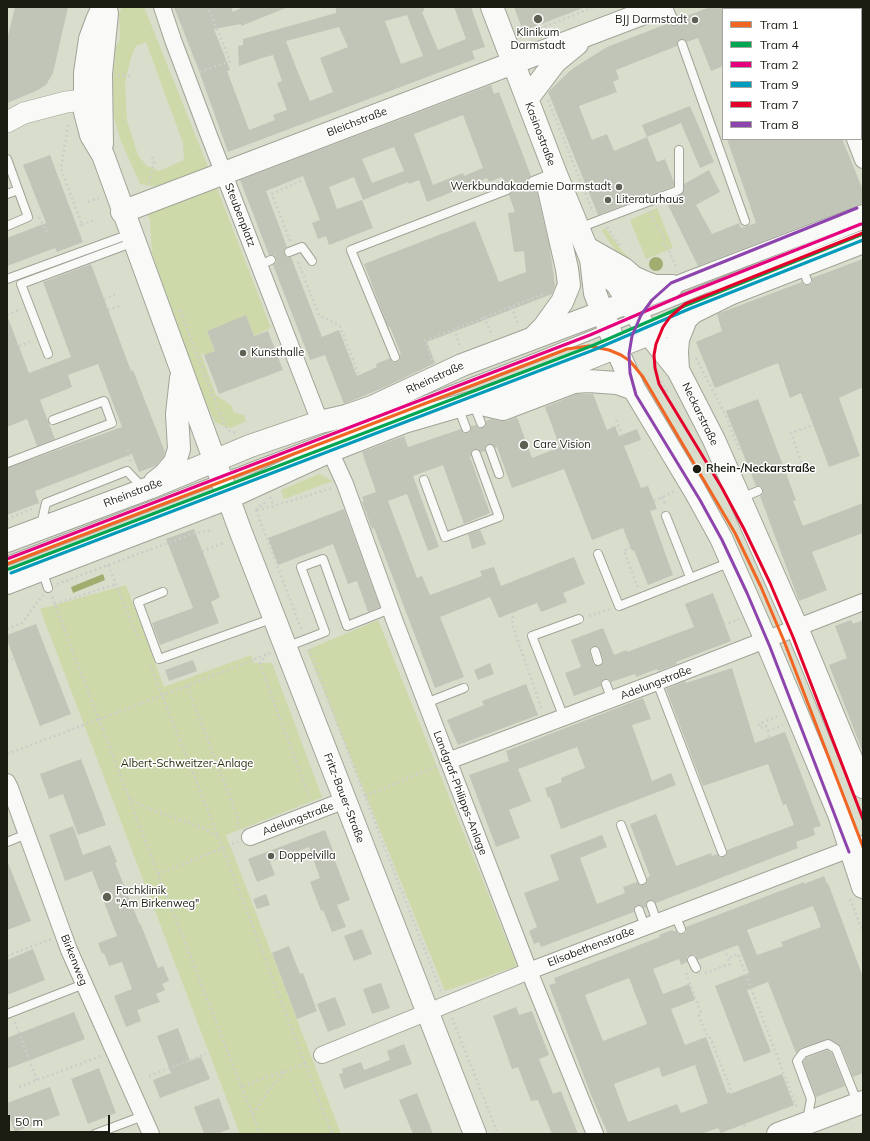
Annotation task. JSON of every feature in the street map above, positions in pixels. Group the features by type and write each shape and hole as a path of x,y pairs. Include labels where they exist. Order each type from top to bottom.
{"main road":[{"path":"103,7 96,20 90,39 85,73 90,106 91,134 102,155 221,479"},
{"path":"90,106 101,74 108,7"},
{"name":"Kasinostraße","path":"492,7 513,62 537,97 549,175 587,223 589,254 595,293 609,329"},
{"name":"Bleichstraße","path":"122,212 224,172 483,78 513,62 654,12"},
{"name":"Bleichstraße","path":"537,97 554,62 592,33"},
{"path":"525,332 544,327 562,302 569,285 567,269 549,190 549,175"},
{"name":"Rheinstraße","path":"7,582 45,578 221,479 250,446 320,422 346,416 372,407 407,387 462,365 525,332 609,329 638,318 693,312 732,293 761,287 804,273 863,242"},
{"path":"589,254 624,269 633,277 654,286 674,279"},
{"name":"Kasinostraße","path":"589,254 617,284 638,318"},
{"name":"Rheinstraße","path":"7,541 147,489 221,479 330,451 404,422 465,404 570,366 609,329 638,318 674,279"},
{"path":"665,378 677,352 678,339 686,319 693,312"},
{"name":"Neckarstraße","path":"638,318 665,378 714,440 749,495 797,628 863,787"},
{"path":"609,329 634,389 721,538 766,640 839,814 857,846 863,887"},
{"path":"147,489 171,468 178,455 180,443 177,414 182,373"},
{"path":"465,404 503,408 574,382 588,381 617,383 634,389"},
{"name":"Fritz-Bauer-Straße","path":"221,479 274,618 296,643 345,800 475,1134"},
{"path":"778,1134 802,1116 861,1103"}],"street":[{"name":"Steubenplatz","path":"162,7 187,77 224,172 265,262 320,422"},
{"path":"7,122 24,113 66,102 90,106"},
{"path":"7,126 90,106"},
{"path":"855,140 863,160"},
{"name":"Rheinstraße","path":"674,279 756,249 863,213"},
{"name":"Landgraf-Philipps-Anlage","path":"330,451 345,484 390,609 529,971 595,1134"},
{"name":"Adelungstraße","path":"448,761 612,700 863,602"},
{"name":"Birkenweg","path":"7,782 64,935 84,984 151,1134"},
{"name":"Adelungstraße","path":"244,839 315,813 345,800"},
{"name":"Elisabethenstraße","path":"322,1055 529,971 651,924 678,922 857,846"}],"lane":[{"path":"654,12 668,7"},
{"path":"682,44 745,221"},
{"path":"587,223 679,190 679,150"},
{"path":"7,159 28,217 7,226"},
{"path":"534,184 549,175"},
{"path":"7,194 18,190"},
{"path":"395,357 351,250 507,190"},
{"name":"Rheinstraße","path":"638,318 863,225"},
{"path":"7,279 132,238"},
{"path":"48,354 21,284 132,238"},
{"path":"291,251 302,247 312,261"},
{"name":"Rheinstraße","path":"7,561 609,329"},
{"path":"7,463 112,423 104,401 54,420"},
{"path":"465,404 480,423"},
{"path":"465,404 466,428"},
{"path":"490,449 499,474"},
{"path":"424,480 446,537 499,517 476,454"},
{"path":"40,528 46,503 126,471 147,489"},
{"path":"666,516 690,577"},
{"path":"598,554 619,606 731,562"},
{"path":"296,643 325,632 301,567 323,559 346,626 390,609"},
{"path":"163,592 138,602 159,659 274,618"},
{"path":"564,718 532,636 579,619"},
{"path":"595,651 598,660"},
{"path":"657,682 722,852"},
{"path":"606,684 612,700"},
{"path":"426,703 464,688"},
{"path":"621,825 642,880"},
{"path":"7,842 27,834"},
{"path":"651,905 651,924"},
{"path":"639,910 651,924"},
{"path":"9,1013 84,984"},
{"path":"802,1116 811,1099 797,1061 803,1053 828,1044 836,1049 861,1103"},
{"path":"95,1134 143,1116"}],"path":[{"path":"187,77 230,61 208,7"},
{"path":"526,34 594,7"},
{"path":"537,97 587,223"},
{"path":"68,125 61,169 82,224"},
{"path":"147,190 154,164 151,154"},
{"path":"302,181 272,194 291,251 319,316 340,326 359,375"},
{"path":"88,202 99,198"},
{"path":"648,207 654,223 664,238 664,244 670,252 677,268 674,279"},
{"path":"28,217 37,213 48,234"},
{"path":"78,226 94,220"},
{"path":"427,365 433,362 425,341 549,292"},
{"path":"104,299 115,294"},
{"path":"178,305 224,424 228,430 237,434"},
{"path":"7,315 29,306"},
{"path":"108,310 119,306"},
{"path":"511,307 525,332"},
{"path":"484,317 493,338"},
{"path":"454,329 463,352"},
{"path":"19,346 41,337"},
{"path":"665,378 667,392"},
{"path":"616,420 622,435 619,436"},
{"path":"785,470 802,464 791,433 813,425"},
{"path":"221,432 228,430"},
{"path":"127,450 133,468"},
{"path":"256,510 274,506 345,484"},
{"path":"654,501 676,491"},
{"path":"256,510 270,497 274,506"},
{"path":"7,519 46,503"},
{"path":"256,510 296,643 382,841 441,991"},
{"path":"45,578 108,565 195,533 213,530"},
{"path":"202,551 224,543"},
{"path":"631,547 624,550 639,591"},
{"path":"108,565 142,646"},
{"path":"45,578 158,874 243,1086 260,1134"},
{"path":"7,629 22,623 45,578"},
{"path":"55,604 116,584"},
{"path":"579,619 619,606"},
{"path":"513,616 512,624 547,724"},
{"path":"724,625 741,618"},
{"path":"7,754 187,686 266,654 260,664 315,813"},
{"path":"7,662 14,659"},
{"path":"148,660 218,836 332,1134"},
{"path":"158,874 244,839 238,818 187,686"},
{"path":"770,738 766,726 760,728 758,724 785,714"},
{"path":"768,731 781,726"},
{"path":"377,791 429,770"},
{"path":"129,797 138,804 204,828 218,836"},
{"path":"7,956 64,935"},
{"path":"705,974 730,964 724,949"},
{"path":"728,958 738,954 802,1116"},
{"path":"685,971 701,1013 700,1016 706,1033 711,1039 732,1093"},
{"path":"9,1013 37,1081"},
{"path":"452,1019 498,1134"},
{"path":"19,1087 114,1051"},
{"path":"149,1076 206,1054"},
{"path":"243,1086 306,1063 322,1055"},
{"path":"253,1114 268,1090 286,1070"},
{"path":"744,1124 745,1128"}],"green space":[{"path":"122,7 144,7 208,167 187,178 160,187 140,184 120,139 114,117 114,67 116,47 120,39 119,13","holes":["146,42 183,143 184,160 159,171 147,166 138,155 127,121 125,84 131,57 136,46"]},
{"path":"217,188 271,328 254,336 246,316 207,331 215,351 204,355 203,353 201,354 216,395 232,406 233,412 244,415 246,421 231,428 215,422 200,390 152,253 150,221 147,214"},
{"path":"657,208 673,248 646,259 630,220"},
{"path":"606,229 622,251 629,257 627,263 618,254 601,230"},
{"path":"319,474 333,481 284,499 281,490"},
{"name":"Albert-Schweitzer-Anlage","path":"126,585 164,687 251,655 254,663 272,663 322,797 226,835 341,1134 240,1134 40,609"},
{"path":"378,620 517,966 445,991 307,650"}],"shaded area":[{"path":"653,257 659,257 663,261 663,267 659,271 653,271 649,267 649,261"},
{"path":"103,574 105,580 73,593 71,587"}],"building":[{"path":"15,7 68,7 53,73 46,85 36,91 7,103 7,40"},
{"path":"174,7 231,7 233,12 243,7 288,7 241,26 241,24 214,29 230,70 227,71 249,130 275,120 273,115 287,110 277,83 282,81 273,55 239,66 238,46 243,45 243,39 336,13 336,7 424,7 424,11 422,12 438,50 466,39 454,7 471,7 485,47 472,51 475,59 228,152 198,68","holes":["407,15 423,56 401,64 385,21","339,27 348,47 320,58 333,92 310,101 286,41"]},
{"name":"Klinikum Darmstadt","path":"514,7 583,7 583,8 523,31"},
{"path":"710,7 723,7 722,66 711,71 698,38 687,42 681,39 678,41 677,46 616,70 619,79 613,82 617,92 579,106 592,140 607,134 614,151 647,137 657,162 665,159 674,182 674,186 598,215 548,92 572,69 607,47 669,23 671,26 676,26 679,24 679,19"},
{"path":"491,85 494,94 499,92 531,176 528,181 530,189 537,192 550,249 555,286 552,294 427,342 435,363 385,387 344,404 325,355 310,360 273,265 276,263 276,258 274,255 269,255 240,180","holes":["463,115 483,168 464,176 463,173 433,185 414,134","394,147 404,171 372,183 362,159","303,176 320,220 312,223 318,239 326,236 329,245 373,228 362,200 337,209 329,187 354,177 363,200 408,182 409,184 419,180 427,202 487,178 489,182 502,177 505,185 512,188 509,195 515,212 508,213 514,252 524,251 526,272 499,282 475,221 364,264 388,327 390,327 401,354 400,360 397,362 392,362 390,358 376,364 377,367 357,376 339,330 322,337 291,257 284,254 287,247 266,191"]},
{"path":"690,106 714,162 700,168 681,123 647,137 642,125"},
{"path":"727,140 842,140 863,190 863,203 698,266 666,201 683,193 684,184 709,170 720,192 696,205 712,234 739,223 741,228 756,223"},
{"path":"50,155 83,242 57,252 55,248 7,266 7,238 46,223 23,165"},
{"path":"863,259 863,387 839,398 860,456 829,467 801,393 790,398 778,363 715,388 696,342 722,331 717,314 802,282 804,285 809,285 812,283 812,278"},
{"path":"91,264 131,371 133,370 165,452 164,456 155,466 139,472 132,454 35,491 39,503 7,515 7,468 122,427 98,364 68,375 72,387 40,400 55,439 37,446 27,419 7,427 7,318 29,373 71,357 43,282"},
{"name":"Kunsthalle","path":"246,315 254,336 268,331 283,370 219,394 204,355 215,351 207,331"},
{"path":"577,394 593,394 607,430 615,426 619,436 637,429 641,440 624,446 641,488 648,486 657,509 650,511 673,575 648,585 634,550 632,551 623,528 592,540 564,469 512,488 497,447 495,448 493,445 489,444 486,446 485,451 481,452 474,449 470,457 490,513 464,524 443,465 413,476 439,547 428,551 407,494 388,501 417,578 422,576 430,595 482,576 480,571 494,567 501,586 574,557 585,584 563,593 567,602 541,612 537,603 499,618 490,597 440,617 464,677 435,688 374,528 372,529 362,502 364,501 362,497 376,492 362,452 404,436 408,447 461,429 463,432 468,433 471,426 476,425 483,428 486,421 491,419 507,421 517,417 532,458 560,447 545,407"},
{"path":"758,399 796,500 793,501 803,526 863,503 863,533 812,552 827,590 799,601 760,496 763,494 763,489 761,486 756,486 726,411"},
{"path":"344,509 380,607 368,612 357,581 348,584 333,544 278,565 268,538"},
{"path":"194,529 220,597 211,602 219,623 160,645 152,623 193,608 166,539"},
{"path":"480,530 486,544 472,549 468,534"},
{"path":"713,593 731,641 676,662 677,664 658,671 657,669 636,677 635,674 611,682 604,679 601,686 574,696 565,673 581,667 571,640 603,628 614,655 627,650 627,652 694,627 685,604","holes":["594,646 599,647 603,659 602,664 599,666 594,665 590,653 591,648"]},
{"path":"851,620 853,624 863,620 862,750 829,665 847,658 835,626"},
{"path":"36,624 71,714 40,726 7,640 7,635"},
{"path":"193,660 197,671 169,681 165,670"},
{"path":"490,663 494,674 478,680 474,670"},
{"path":"732,668 755,743 785,732 821,826 813,828 815,835 796,842 798,848 656,903 649,900 644,908 637,905 634,912 541,947 539,942 534,944 529,931 537,927 524,893 559,880 550,855 602,835 607,847 580,858 597,904 625,893 623,887 637,882 644,885 647,878 650,876 630,824 656,814 676,866 711,853 712,856 717,854 724,857 727,850 794,825 786,804 783,805 768,764 703,786 666,689 685,681 686,683"},
{"path":"526,684 538,715 458,745 447,720 484,705 482,701"},
{"path":"643,698 651,719 632,725 652,781 671,773 676,785 561,829 550,797 548,798 545,788 562,782 561,778 585,768 577,747 518,769 531,801 509,810 520,838 496,847 469,775 509,761 506,751"},
{"path":"81,759 106,825 78,835 63,794 49,799 40,774"},
{"path":"73,826 83,855 110,845 117,862 115,863 158,968 163,966 169,981 162,984 165,990 156,994 160,1002 137,1010 141,1021 126,1027 114,996 132,989 122,962 109,966 98,943 117,936 92,871 65,881 49,835"},
{"path":"325,830 350,900 337,905 346,927 332,932 323,910 321,911 310,882 320,878 309,847 270,862 275,875 257,882 248,859"},
{"path":"7,860 31,921 7,930"},
{"path":"824,876 827,884 828,883 863,977 863,1073 853,1077 841,1047 829,1039 801,1048 796,1053 768,982 747,990 771,1052 744,1062 715,986 749,973 738,945 698,960 695,955 690,955 687,957 687,962 681,965 679,959 653,969 663,994 689,984 695,1000 671,1009 685,1045 706,1037 727,1093 730,1092 730,1094 782,1074 794,1105 721,1133 718,1128 701,1134 608,1134 591,1095 549,985 556,983 554,978 660,937 659,935 672,930 676,931 678,934 683,934 686,932 686,927 804,882 804,884","holes":["813,906 821,927 781,942 783,946 757,955 747,930","629,978 647,1024 603,1041 585,995","695,1065 708,1103 681,1113 677,1104 628,1122 614,1084 659,1067 662,1077"]},
{"path":"266,894 270,905 257,909 253,899"},
{"path":"362,929 372,954 354,961 344,936"},
{"path":"289,946 300,974 303,973 317,1011 297,1019 272,953"},
{"path":"33,949 45,980 7,995 7,960"},
{"path":"381,983 390,1008 372,1014 363,989"},
{"path":"335,997 346,1025 328,1032 317,1004"},
{"path":"516,1007 519,1015 532,1011 549,1055 539,1059 553,1094 561,1091 578,1134 552,1134 538,1100 531,1101 518,1067 512,1069 493,1016"},
{"path":"74,1012 85,1039 7,1069 7,1038"},
{"path":"178,1028 190,1061 201,1057 210,1079 160,1098 153,1080 171,1073 157,1036"},
{"path":"404,1044 412,1064 344,1089 339,1074 343,1073 342,1069 361,1062 364,1070 390,1060 387,1051"},
{"path":"827,1050 832,1053 845,1086 816,1097 803,1062 806,1058"},
{"path":"99,1068 116,1113 88,1124 71,1079"},
{"path":"50,1087 60,1115 15,1132 7,1110 7,1103"},
{"path":"417,1093 433,1134 413,1134 399,1100"},
{"path":"219,1098 230,1129 216,1134 204,1134 194,1107"}],"tram line":[{"name":"8","path":"849,852 770,647 747,593 722,540 700,500 636,395 630,373 629,354 632,336 641,315 652,300 671,283 857,208"},
{"name":"2","path":"7,559 590,335 683,295 861,224"},
{"name":"7","path":"863,233 685,304 670,317 663,327 656,344 654,355 655,368 659,384 722,488 770,583 793,637 863,819"},
{"name":"4","path":"9,569 594,345 687,305 863,234"},
{"name":"9","path":"11,573 596,349 689,309 863,240"},
{"name":"1","path":"7,564 567,349 589,346 609,350 630,361 643,377 735,533 761,587 784,641 863,847"}],"place":[{"name":"Klinikum Darmstadt","path":"538,19"},
{"name":"BJJ Darmstadt","path":"695,20"},
{"name":"Werkbundakademie Darmstadt","path":"619,187"},
{"name":"Literaturhaus","path":"608,200"},
{"name":"Kunsthalle","path":"243,353"},
{"name":"Care Vision","path":"524,445"},
{"name":"Rhein-/Neckarstraße","path":"697,469"},
{"name":"Doppelvilla","path":"271,856"},
{"name":"Fachklinik \"Am Birkenweg\"","path":"107,897"}]}
